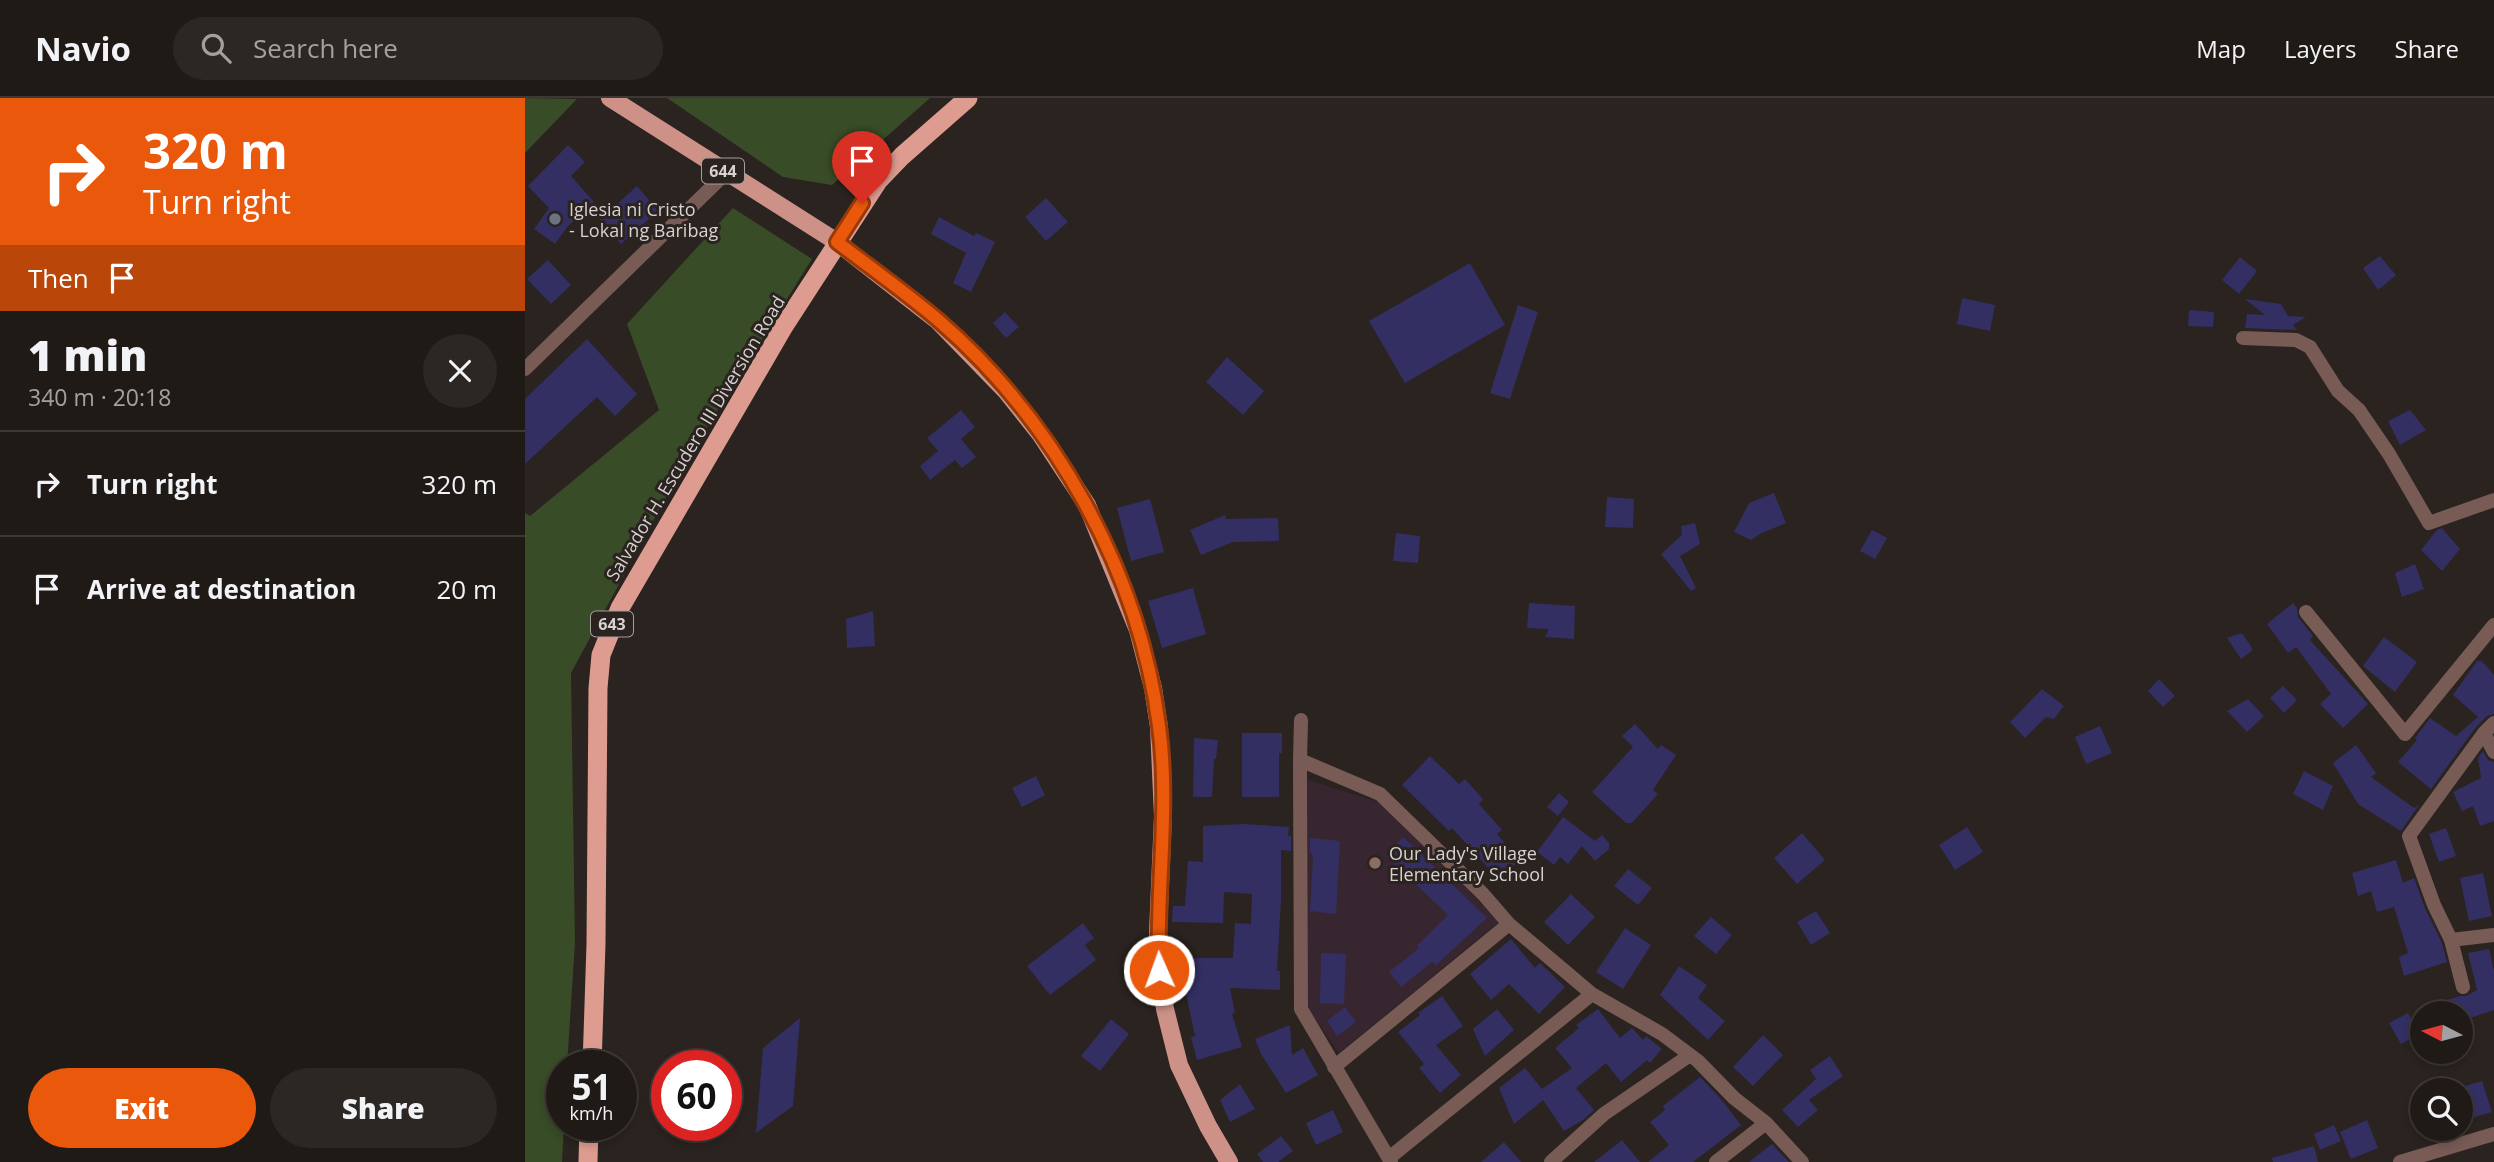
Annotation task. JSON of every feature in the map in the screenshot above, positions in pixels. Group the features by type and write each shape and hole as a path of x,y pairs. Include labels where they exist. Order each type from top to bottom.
{"highway":[{"name":"Salvador H. Escudero III Diversion Road","path":"593,1050 598,688 601,655 608,634 626,596 678,504 837,242 878,181 902,156 968,98"},
{"path":"588,1162 589,1141"}],"main road":[{"name":"644","path":"610,98 837,242 938,321 1006,391 1041,435 1087,505 1138,630 1151,679 1159,727 1163,767 1163,816 1158,932 1159,970 1165,1009 1179,1065 1229,1162"}],"street":[{"path":"525,369 726,173"},
{"path":"2243,338 2296,340 2310,347 2338,391 2360,410 2429,523 2494,500"},
{"path":"2306,612 2405,734 2494,625"},
{"path":"1301,720 1301,1009 1390,1160 1592,993"},
{"path":"2489,728 2494,752"},
{"path":"2463,987 2451,940 2434,905 2409,835 2489,728"},
{"path":"1300,760 1380,794 1483,894 1509,924 1592,993 1662,1034 1690,1055 1734,1098 1766,1123 1802,1162"},
{"path":"1334,1066 1509,924"},
{"path":"2451,940 2494,934"},
{"path":"1551,1162 1604,1114 1690,1055"},
{"path":"1716,1162 1766,1123"},
{"path":"2400,1162 2489,1136 2494,1149"}],"shaded area":[{"name":"Our Lady's Village Elementary School","path":"1308,780 1385,804 1499,922 1339,1053 1307,1007"}],"green space":[{"path":"525,98 577,99 525,153"},
{"path":"667,98 930,98 832,185 783,177"},
{"path":"733,208 812,259 685,462 571,673 575,943 568,1050 546,1050 546,1141 563,1141 562,1162 525,1162 525,513 530,516 659,410 627,324"}],"building":[{"path":"568,145 585,162 571,176 594,202 568,226 555,244 534,229 549,208 528,186"},
{"path":"637,186 658,211 621,244 599,220"},
{"path":"1046,198 1068,222 1046,241 1025,217"},
{"path":"939,217 974,236 976,233 995,242 971,292 953,283 966,253 931,234"},
{"path":"2380,256 2396,275 2378,290 2363,268"},
{"path":"2240,257 2257,271 2239,294 2222,280"},
{"path":"548,260 571,285 551,304 527,279"},
{"path":"1470,263 1505,325 1405,383 1369,321"},
{"path":"1962,298 1995,305 1990,331 1957,324"},
{"path":"2245,299 2281,304 2288,316 2306,317 2293,325 2297,330 2245,328 2247,314 2265,315"},
{"path":"1518,305 1538,312 1510,399 1490,393"},
{"path":"2189,310 2214,312 2213,327 2188,326"},
{"path":"1005,312 1019,327 1006,338 993,323"},
{"path":"587,339 637,394 615,416 597,397 525,464 525,399"},
{"path":"1227,357 1264,391 1243,415 1206,382"},
{"path":"961,410 975,427 961,439 976,457 962,468 955,460 930,480 920,466 938,451 927,438"},
{"path":"2410,410 2426,430 2400,445 2388,421"},
{"path":"1774,493 1786,523 1751,540 1734,532 1749,503"},
{"path":"1607,497 1634,499 1633,528 1605,527"},
{"path":"1150,499 1164,552 1131,561 1117,508"},
{"path":"1225,515 1226,519 1278,518 1279,541 1233,542 1201,555 1190,530"},
{"path":"1695,523 1700,544 1680,556 1696,588 1691,591 1661,554 1682,535 1681,526"},
{"path":"2442,528 2460,549 2442,571 2421,550 2437,530"},
{"path":"1872,530 1887,538 1875,559 1860,551"},
{"path":"1396,533 1420,536 1418,563 1393,561"},
{"path":"2415,564 2424,589 2402,597 2395,573"},
{"path":"1193,588 1206,634 1162,648 1148,601"},
{"path":"1529,603 1575,606 1574,639 1545,637 1549,629 1527,628"},
{"path":"2293,603 2298,617 2313,636 2310,640 2368,704 2343,728 2320,704 2331,694 2296,647 2288,653 2267,624"},
{"path":"873,611 875,646 847,648 846,619"},
{"path":"2243,634 2253,650 2241,659 2227,638"},
{"path":"2384,637 2417,662 2395,692 2363,666"},
{"path":"2477,661 2482,661 2494,675 2494,714 2487,716 2476,727 2431,789 2398,762 2417,740 2415,738 2430,718 2456,736 2478,717 2453,695"},
{"path":"2159,679 2175,696 2163,707 2148,691"},
{"path":"2283,686 2297,700 2284,713 2270,698"},
{"path":"2042,689 2064,706 2054,719 2046,717 2025,738 2010,722"},
{"path":"2248,699 2264,716 2247,732 2227,711"},
{"path":"1635,724 1658,749 1661,745 1676,755 1653,790 1658,794 1632,823 1626,823 1592,792 1633,747 1622,736"},
{"path":"2100,726 2112,753 2086,764 2075,737"},
{"path":"1242,733 1282,733 1279,797 1242,797"},
{"path":"1194,738 1218,740 1212,797 1193,797"},
{"path":"2356,745 2376,773 2371,777 2414,808 2419,805 2401,831 2358,804 2333,763"},
{"path":"2483,751 2488,760 2494,762 2494,821 2480,826 2473,806 2462,811 2453,792 2481,778 2478,758"},
{"path":"1430,756 1459,784 1465,779 1483,799 1479,804 1502,830 1497,834 1520,860 1499,880 1452,828 1449,831 1402,785"},
{"path":"2304,771 2333,786 2323,810 2293,794"},
{"path":"1036,776 1045,795 1022,807 1012,788"},
{"path":"1559,793 1569,802 1558,816 1547,807"},
{"path":"1563,817 1595,841 1602,835 1609,843 1609,849 1595,861 1582,846 1568,864 1560,857 1554,865 1537,852"},
{"path":"1244,824 1289,827 1288,836 1291,836 1291,851 1281,850 1277,971 1280,971 1280,990 1230,988 1235,1013 1232,1014 1242,1047 1197,1060 1191,1037 1195,1036 1186,993 1189,958 1233,958 1235,923 1251,924 1252,894 1224,892 1223,923 1172,922 1173,906 1185,906 1188,861 1203,862 1203,826"},
{"path":"1967,827 1983,852 1955,870 1939,845"},
{"path":"2446,828 2456,856 2439,862 2429,834"},
{"path":"1802,833 1825,860 1797,884 1774,858"},
{"path":"1403,837 1487,918 1436,965 1432,962 1401,987 1389,972 1419,948 1417,946 1448,915 1386,856"},
{"path":"1310,838 1340,841 1336,914 1310,911 1313,859 1310,853"},
{"path":"2396,860 2403,883 2414,878 2442,943 2447,962 2404,976 2399,957 2408,953 2394,907 2377,912 2371,891 2358,896 2352,873"},
{"path":"1628,869 1652,888 1638,905 1614,886"},
{"path":"2483,873 2492,916 2469,921 2460,878"},
{"path":"1571,894 1595,917 1568,945 1544,922"},
{"path":"1816,911 1830,933 1811,945 1797,922"},
{"path":"1711,917 1732,935 1716,954 1694,936"},
{"path":"1083,923 1094,938 1085,945 1096,960 1050,995 1027,966"},
{"path":"1625,928 1651,945 1623,989 1596,972"},
{"path":"1511,939 1535,968 1540,963 1565,987 1539,1014 1509,984 1491,1000 1470,974"},
{"path":"2489,949 2494,971 2494,1010 2473,1017 2473,1001 2444,1001 2466,996 2477,990 2468,953"},
{"path":"1321,953 1346,954 1344,1004 1320,1003"},
{"path":"1679,966 1707,985 1698,998 1725,1021 1708,1040 1660,995"},
{"path":"1442,996 1463,1026 1436,1045 1461,1075 1440,1093 1419,1068 1424,1064 1398,1032"},
{"path":"1345,1007 1356,1022 1337,1036 1327,1021"},
{"path":"1497,1009 1514,1030 1485,1056 1473,1029"},
{"path":"1598,1009 1620,1038 1632,1028 1643,1040 1646,1036 1662,1049 1650,1063 1647,1060 1621,1082 1606,1063 1576,1088 1594,1110 1564,1131 1543,1100 1514,1124 1499,1088 1525,1068 1542,1089 1572,1068 1555,1048 1579,1028 1576,1025"},
{"path":"2408,1013 2410,1039 2401,1044 2389,1023"},
{"path":"800,1018 793,1106 756,1133 763,1048"},
{"path":"1111,1019 1129,1034 1100,1071 1081,1056"},
{"path":"1290,1025 1292,1055 1303,1048 1318,1075 1286,1093 1261,1054 1255,1039"},
{"path":"1763,1035 1783,1055 1753,1086 1733,1067"},
{"path":"1830,1056 1843,1076 1809,1100 1818,1110 1798,1127 1782,1110 1816,1079 1810,1070"},
{"path":"1700,1077 1741,1125 1693,1162 1648,1162 1669,1145 1650,1122 1665,1110 1663,1106"},
{"path":"2482,1081 2492,1112 2473,1118 2473,1084"},
{"path":"1240,1084 1255,1109 1230,1122 1220,1100"},
{"path":"1333,1110 1343,1132 1316,1145 1306,1123"},
{"path":"2367,1120 2378,1148 2351,1159 2340,1132"},
{"path":"2334,1125 2341,1141 2320,1150 2314,1134"},
{"path":"1281,1136 1293,1151 1278,1162 1263,1162 1257,1154"},
{"path":"1622,1140 1640,1162 1594,1162"},
{"path":"1504,1142 1521,1162 1481,1162"},
{"path":"1772,1144 1789,1162 1749,1162"},
{"path":"2314,1146 2318,1162 2273,1162 2272,1158"}],"place":[{"name":"Iglesia ni Cristo - Lokal ng Baribag","path":"555,219"},
{"name":"Our Lady's Village Elementary School","path":"1375,863"}],"route":[{"path":"862,203 837,242 938,321 1006,391 1041,435 1087,505 1119,579 1147,659 1159,727 1163,767 1163,816 1159,970"}]}
